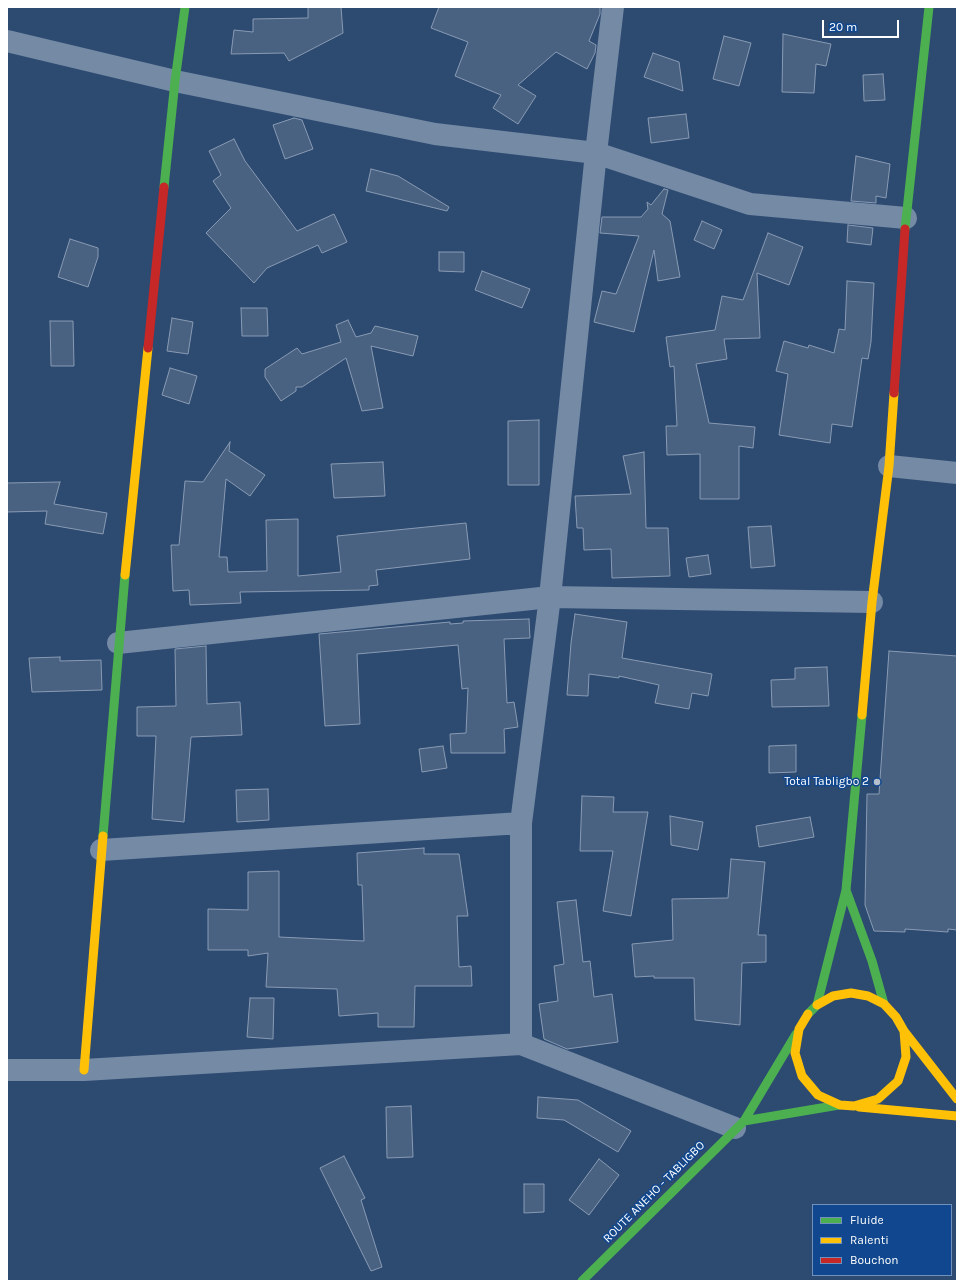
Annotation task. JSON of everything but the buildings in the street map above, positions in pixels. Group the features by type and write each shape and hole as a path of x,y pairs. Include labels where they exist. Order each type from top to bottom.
{"main road":[{"path":"84,1070 118,643 175,81 185,7"},
{"path":"817,1005 846,890 872,602 889,466 906,218 929,7"},
{"path":"846,890 872,961 884,1004"},
{"path":"840,1105 818,1095 802,1076 795,1053 799,1028 806,1015 817,1005 833,996 850,994 868,996 884,1004 896,1017 904,1031 957,1099"},
{"name":"ROUTE ANEHO - TABLIGBO","path":"582,1281 739,1124 799,1028"},
{"path":"854,1106 878,1099 898,1081 906,1057 904,1031"},
{"path":"739,1124 800,1110 840,1105 957,1116"}],"street":[{"path":"521,1044 521,823 550,597 596,153 613,7"},
{"path":"7,41 175,81 435,134 596,153 750,204 906,218"},
{"path":"889,466 957,473"},
{"path":"118,643 550,597 872,602"},
{"path":"102,850 521,823"},
{"path":"7,1070 84,1070 521,1044 739,1124"}],"traffic: fast":[{"path":"164,187 175,81 185,7"},
{"path":"905,229 929,7"},
{"path":"103,836 125,575"},
{"path":"808,1014 817,1005 846,890 862,715"},
{"path":"846,890 872,961 884,1004"},
{"path":"582,1281 744,1121 796,1034"},
{"path":"744,1121 839,1105"}],"traffic: slow":[{"path":"125,575 148,348"},
{"path":"862,715 872,602 889,466 894,393"},
{"path":"84,1070 103,836"},
{"path":"808,1014 799,1029 795,1053 802,1076 818,1095 840,1105 854,1106 878,1099 898,1081 906,1057 904,1031 896,1017 884,1004 868,996 851,993 833,996 817,1005"},
{"path":"904,1031 957,1099"},
{"path":"859,1107 957,1116"}],"traffic: jam":[{"path":"148,348 164,187"},
{"path":"894,393 905,229"}],"place":[{"name":"Total Tabligbo 2","path":"877,782"}]}
